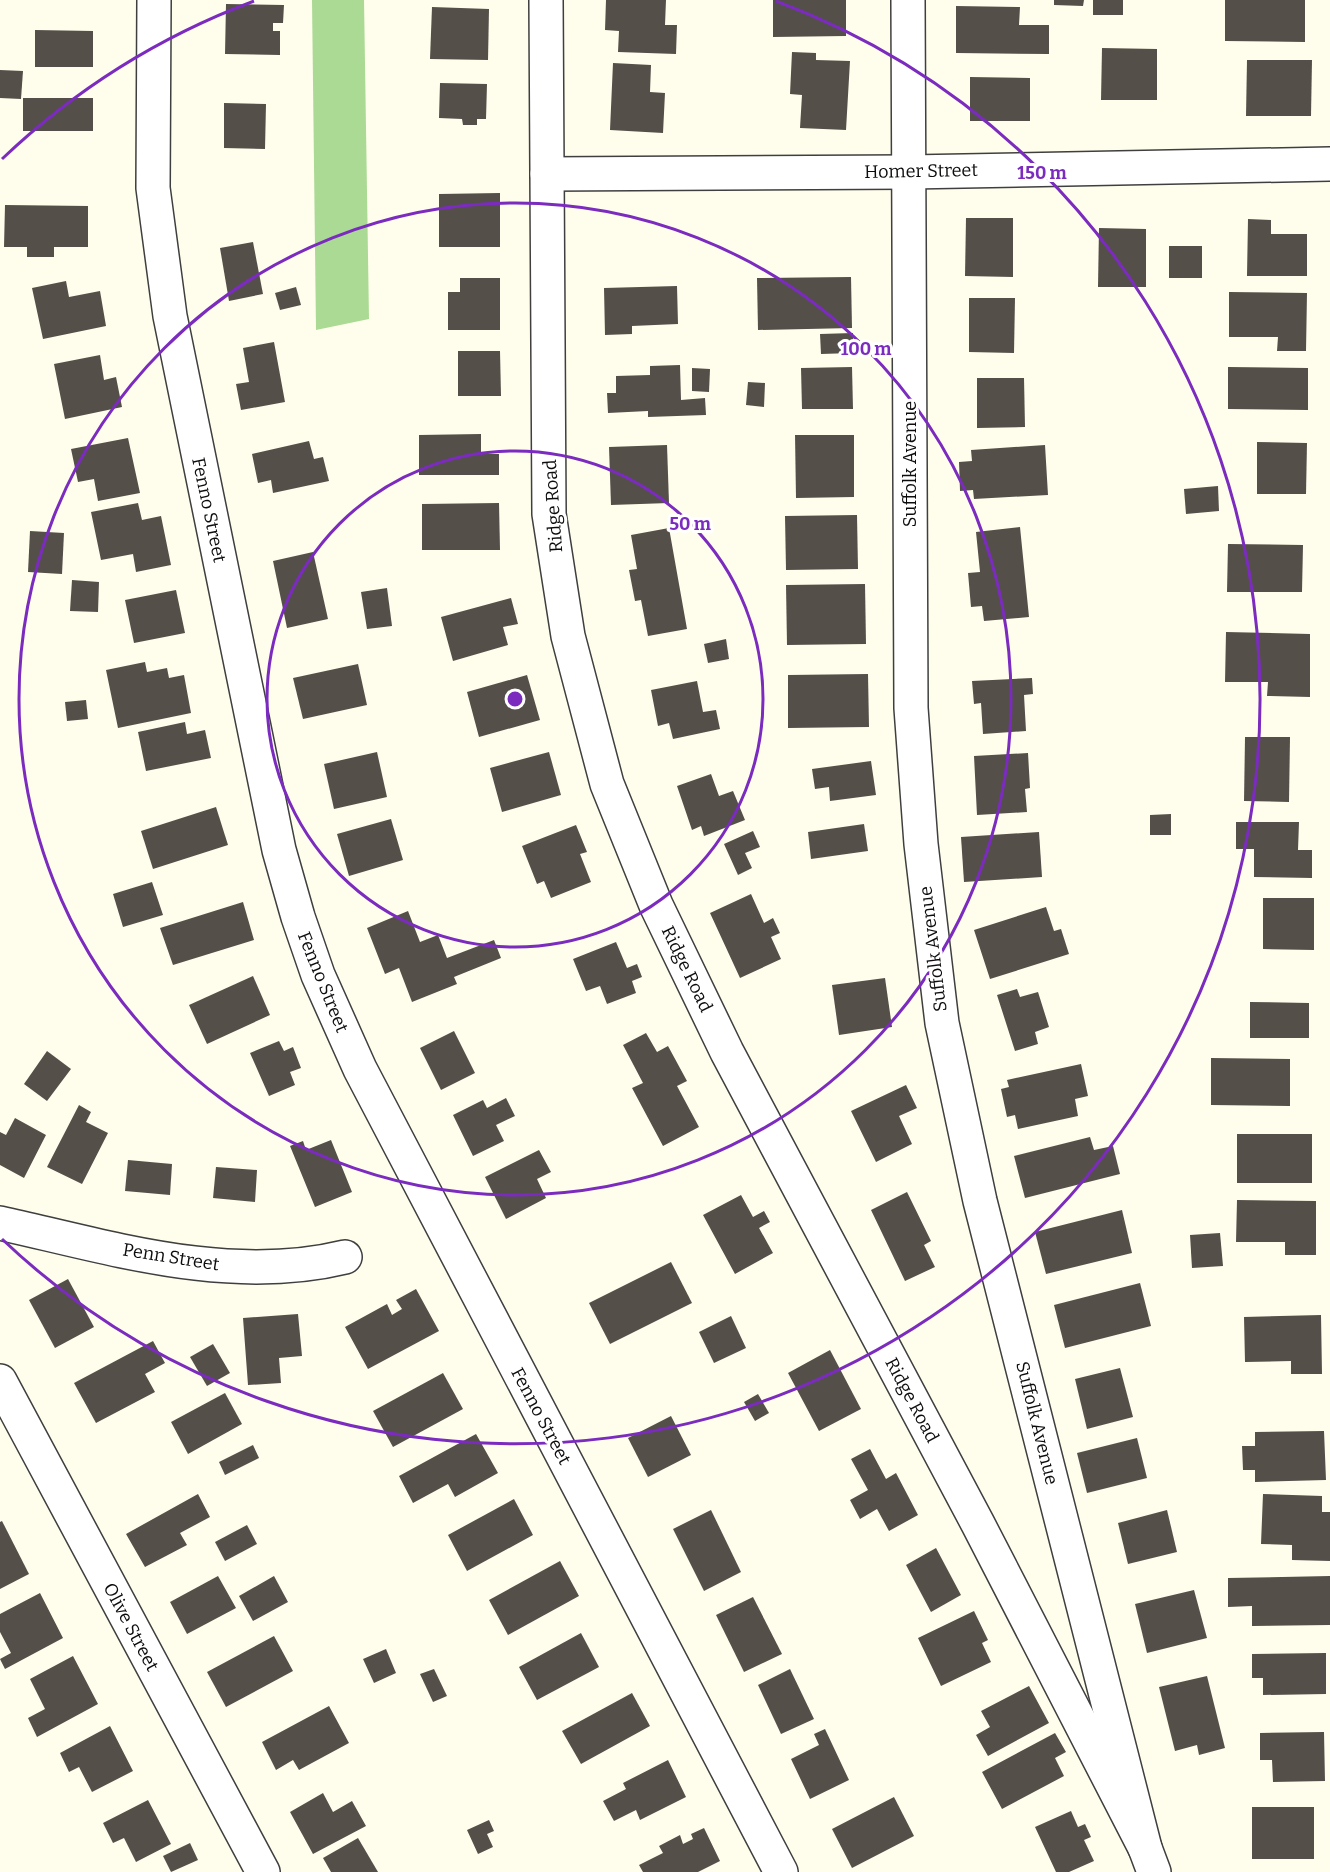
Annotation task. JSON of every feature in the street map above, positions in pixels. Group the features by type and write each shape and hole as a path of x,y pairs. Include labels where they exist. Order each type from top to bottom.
{"street":[{"name":"Fenno Street","path":"154,0 152,164 164,279 272,819 298,917 330,1005 360,1069 781,1872"},
{"name":"Ridge Road","path":"546,0 549,514 568,636 607,784 656,905 728,1052 978,1524 1149,1860"},
{"name":"Suffolk Avenue","path":"908,0 911,708 921,844 942,1023 980,1201 1149,1860"},
{"name":"Homer Street","path":"547,174 910,172 1330,164"},
{"name":"Penn Street","path":"0,1223 140,1254 194,1263 243,1267 289,1266 345,1257"},
{"name":"Olive Street","path":"0,1381 263,1872"}],"green space":[{"path":"312,0 364,0 369,319 316,330"}],"building":[{"path":"606,0 666,0 665,25 677,25 676,54 618,52 619,31 605,30"},
{"path":"773,0 846,0 846,36 773,37"},
{"path":"1054,0 1084,0 1083,6 1054,5"},
{"path":"1093,0 1123,0 1123,15 1093,15"},
{"path":"1225,0 1305,0 1305,42 1225,41"},
{"path":"226,4 284,5 283,23 273,23 273,31 280,31 280,55 225,54"},
{"path":"956,6 1020,7 1019,25 1049,25 1049,54 956,53"},
{"path":"432,7 489,9 488,60 430,59"},
{"path":"35,30 93,31 93,67 35,67"},
{"path":"1102,48 1157,49 1157,100 1101,100"},
{"path":"792,52 816,53 816,60 850,61 846,130 800,128 802,95 790,94"},
{"path":"1247,60 1312,60 1311,116 1246,116"},
{"path":"613,63 651,65 650,92 665,93 663,133 610,130"},
{"path":"0,70 23,71 21,99 0,98"},
{"path":"970,77 1030,78 1030,121 970,121"},
{"path":"440,83 487,84 486,119 477,119 477,125 463,125 462,119 439,118"},
{"path":"23,98 93,98 93,131 23,131"},
{"path":"224,103 266,104 265,149 224,148"},
{"path":"500,193 500,247 439,247 439,194"},
{"path":"5,205 88,206 88,247 54,247 54,257 27,257 27,247 4,247"},
{"path":"966,218 1013,218 1013,277 965,276"},
{"path":"1248,219 1271,220 1271,234 1307,234 1307,276 1247,276"},
{"path":"1099,228 1146,229 1146,287 1098,287"},
{"path":"253,242 263,294 229,301 220,248"},
{"path":"1169,246 1202,246 1202,278 1169,278"},
{"path":"851,277 852,328 758,330 757,278"},
{"path":"460,278 500,278 500,330 448,330 448,292 460,292"},
{"path":"66,281 69,297 100,291 106,326 43,339 32,288"},
{"path":"677,286 678,324 632,326 632,334 605,335 604,288"},
{"path":"296,287 301,305 280,310 275,293"},
{"path":"1229,292 1307,293 1306,351 1277,351 1278,337 1229,337"},
{"path":"969,298 1015,298 1014,353 969,352"},
{"path":"853,333 853,353 821,354 820,334"},
{"path":"274,342 285,402 241,410 236,384 249,382 243,348"},
{"path":"458,351 500,351 501,396 458,396"},
{"path":"100,355 104,380 116,377 122,407 65,419 54,364"},
{"path":"680,365 681,400 705,398 706,415 648,417 648,411 608,413 607,393 616,393 616,376 650,375 650,366"},
{"path":"852,367 853,409 802,409 801,368"},
{"path":"1228,367 1308,368 1308,410 1228,409"},
{"path":"692,368 710,369 709,392 692,391"},
{"path":"977,378 1024,378 1025,427 977,428"},
{"path":"748,382 765,383 764,407 746,405"},
{"path":"481,434 481,454 499,454 499,475 419,475 419,435"},
{"path":"795,435 854,435 854,497 796,498"},
{"path":"128,438 140,493 98,501 94,479 78,482 71,449"},
{"path":"309,441 314,459 323,457 329,481 273,493 271,480 258,483 252,454"},
{"path":"1257,442 1307,443 1306,494 1257,494"},
{"path":"667,445 669,503 611,505 609,447"},
{"path":"1045,445 1048,495 974,499 973,490 960,491 959,462 972,461 971,450"},
{"path":"1218,486 1219,511 1186,514 1184,489"},
{"path":"138,503 142,520 161,516 171,565 136,572 133,554 101,560 91,512"},
{"path":"499,503 500,550 422,550 422,504"},
{"path":"857,515 858,569 786,570 785,516"},
{"path":"1020,527 1029,617 984,621 982,606 971,607 968,573 980,572 976,532"},
{"path":"669,528 687,629 648,636 641,600 635,601 629,570 637,569 631,535"},
{"path":"30,531 64,533 62,574 28,572"},
{"path":"1228,544 1303,545 1302,592 1227,592"},
{"path":"313,552 328,619 287,628 273,561"},
{"path":"72,580 99,582 98,612 70,611"},
{"path":"865,584 866,644 787,645 786,585"},
{"path":"387,588 392,626 367,629 361,592"},
{"path":"176,590 185,633 134,643 125,600"},
{"path":"511,598 518,624 503,627 508,645 453,661 441,617"},
{"path":"1226,632 1310,634 1310,697 1267,696 1268,682 1225,682"},
{"path":"726,639 729,659 708,663 704,644"},
{"path":"145,662 147,672 167,668 169,678 184,675 191,713 118,728 106,670"},
{"path":"358,664 367,705 303,719 293,678"},
{"path":"868,674 869,727 788,728 788,675"},
{"path":"527,675 540,720 479,737 467,692"},
{"path":"1032,678 1033,694 1024,695 1026,731 983,734 981,703 974,704 972,681"},
{"path":"697,681 703,712 716,710 720,729 673,739 669,723 658,726 651,690"},
{"path":"86,700 88,719 67,721 65,702"},
{"path":"185,722 187,734 205,730 211,758 146,771 138,732"},
{"path":"1245,737 1290,737 1289,802 1244,801"},
{"path":"377,752 387,797 334,809 324,764"},
{"path":"549,752 561,795 502,812 490,768"},
{"path":"1028,753 1030,788 1025,789 1027,812 977,815 974,756"},
{"path":"871,761 876,795 830,801 829,787 815,789 812,769"},
{"path":"711,774 719,796 733,791 745,820 704,836 701,826 692,830 677,786"},
{"path":"216,807 228,845 153,869 141,831"},
{"path":"1171,814 1171,835 1150,835 1150,815"},
{"path":"391,819 403,860 349,876 337,834"},
{"path":"1236,822 1299,822 1298,850 1312,850 1312,878 1254,877 1254,849 1236,849"},
{"path":"864,824 868,851 811,859 808,832"},
{"path":"576,825 587,852 580,854 591,882 551,898 544,881 537,884 522,846"},
{"path":"753,831 760,847 745,853 752,868 738,875 724,844"},
{"path":"1039,832 1042,877 964,882 961,837"},
{"path":"152,882 163,915 123,927 113,894"},
{"path":"751,894 764,923 773,918 780,933 771,937 781,959 740,978 710,913"},
{"path":"1263,898 1314,898 1314,950 1263,949"},
{"path":"243,902 254,940 173,965 160,928"},
{"path":"1046,907 1054,931 1061,929 1069,954 990,979 974,930"},
{"path":"408,911 420,942 438,935 447,958 494,940 501,958 454,977 457,984 412,1002 399,968 385,974 367,928"},
{"path":"616,942 627,968 637,964 642,977 632,981 636,993 607,1004 600,986 586,991 573,959"},
{"path":"253,976 270,1015 207,1044 189,1005"},
{"path":"885,978 892,1027 839,1035 832,985"},
{"path":"1017,989 1020,997 1038,992 1049,1027 1035,1032 1038,1044 1015,1051 997,995"},
{"path":"1250,1002 1309,1003 1309,1038 1250,1038"},
{"path":"454,1031 475,1073 441,1090 420,1048"},
{"path":"646,1033 657,1052 668,1046 687,1081 677,1086 699,1127 663,1146 632,1088 643,1083 623,1045"},
{"path":"279,1041 284,1051 293,1047 301,1068 290,1072 295,1085 269,1096 250,1053"},
{"path":"47,1051 71,1069 47,1101 24,1084"},
{"path":"1211,1058 1290,1059 1290,1106 1211,1105"},
{"path":"1081,1064 1088,1096 1075,1099 1078,1116 1018,1129 1015,1115 1007,1117 1001,1089 1009,1087 1007,1080"},
{"path":"906,1085 917,1108 899,1116 912,1144 876,1162 851,1111"},
{"path":"506,1098 515,1116 496,1125 504,1141 473,1156 453,1115 483,1100 487,1108"},
{"path":"79,1105 91,1112 86,1122 108,1133 82,1184 47,1167"},
{"path":"15,1118 46,1135 24,1178 0,1165 0,1132 6,1135"},
{"path":"1237,1134 1312,1134 1312,1183 1237,1183"},
{"path":"1090,1137 1094,1150 1113,1146 1120,1174 1025,1198 1014,1156"},
{"path":"331,1140 352,1192 315,1207 290,1146 303,1141 306,1150"},
{"path":"539,1150 551,1172 537,1179 546,1198 506,1219 485,1177"},
{"path":"128,1160 172,1164 170,1195 125,1191"},
{"path":"216,1167 257,1170 255,1202 213,1198"},
{"path":"907,1192 931,1241 924,1245 935,1267 905,1281 871,1210"},
{"path":"741,1195 753,1217 764,1211 770,1222 759,1228 773,1253 735,1274 703,1215"},
{"path":"1237,1200 1316,1201 1316,1255 1285,1255 1285,1242 1236,1242"},
{"path":"1122,1210 1132,1253 1046,1274 1035,1232"},
{"path":"1220,1233 1223,1266 1192,1268 1190,1235"},
{"path":"671,1262 692,1303 610,1344 589,1303"},
{"path":"68,1279 94,1327 55,1348 29,1300"},
{"path":"1140,1283 1151,1326 1065,1348 1054,1305"},
{"path":"416,1289 439,1331 368,1369 345,1327 387,1304 392,1315 402,1309 396,1300"},
{"path":"298,1314 302,1356 279,1358 281,1383 248,1385 243,1318"},
{"path":"1321,1315 1322,1374 1291,1374 1291,1361 1245,1362 1244,1317"},
{"path":"731,1316 746,1348 714,1363 699,1332"},
{"path":"153,1341 165,1363 145,1374 155,1392 96,1423 74,1383"},
{"path":"213,1344 230,1373 207,1386 190,1357"},
{"path":"830,1350 861,1409 819,1431 788,1373"},
{"path":"1120,1368 1133,1417 1087,1429 1075,1379"},
{"path":"443,1373 463,1409 393,1447 373,1411"},
{"path":"225,1393 242,1424 188,1454 171,1422"},
{"path":"758,1394 769,1413 755,1421 744,1402"},
{"path":"671,1416 691,1455 648,1477 628,1438"},
{"path":"1324,1431 1326,1480 1255,1482 1255,1470 1243,1470 1242,1446 1255,1446 1255,1432"},
{"path":"476,1434 498,1473 455,1497 448,1484 413,1503 399,1476"},
{"path":"1137,1438 1147,1478 1087,1493 1077,1453"},
{"path":"253,1445 259,1458 225,1475 219,1462"},
{"path":"870,1449 886,1479 896,1473 918,1515 889,1531 877,1509 860,1519 850,1500 868,1490 851,1459"},
{"path":"198,1494 210,1517 180,1533 187,1545 145,1567 126,1534"},
{"path":"1263,1494 1322,1496 1322,1512 1330,1512 1330,1561 1292,1560 1292,1545 1261,1544"},
{"path":"514,1499 533,1535 467,1571 448,1535"},
{"path":"711,1510 741,1572 704,1591 673,1529"},
{"path":"1167,1510 1177,1552 1128,1564 1118,1523"},
{"path":"2,1521 29,1574 0,1589 0,1522"},
{"path":"247,1525 257,1544 225,1561 215,1542"},
{"path":"936,1548 961,1595 931,1612 906,1565"},
{"path":"560,1561 579,1596 508,1635 489,1600"},
{"path":"218,1576 236,1608 187,1634 170,1602"},
{"path":"274,1576 288,1602 253,1621 239,1596"},
{"path":"1330,1576 1330,1625 1252,1626 1252,1606 1228,1607 1228,1578"},
{"path":"1194,1590 1207,1638 1147,1653 1135,1604"},
{"path":"40,1593 63,1638 5,1669 0,1659 11,1653 0,1632 0,1614"},
{"path":"753,1597 782,1654 744,1672 716,1615"},
{"path":"974,1611 988,1640 982,1643 991,1662 941,1686 918,1638"},
{"path":"581,1633 599,1667 537,1700 519,1667"},
{"path":"274,1636 293,1671 226,1707 207,1672"},
{"path":"386,1649 396,1673 374,1683 363,1659"},
{"path":"1326,1653 1326,1694 1263,1695 1263,1678 1252,1678 1252,1654"},
{"path":"73,1656 98,1704 37,1737 28,1718 45,1709 30,1679"},
{"path":"434,1669 447,1696 433,1702 420,1674"},
{"path":"790,1669 814,1719 781,1734 758,1685"},
{"path":"1207,1676 1225,1748 1199,1755 1197,1745 1175,1751 1159,1687"},
{"path":"1029,1686 1049,1723 988,1756 976,1735 990,1727 981,1711"},
{"path":"632,1693 650,1726 581,1764 562,1731"},
{"path":"329,1706 349,1743 299,1770 293,1760 276,1770 262,1742"},
{"path":"110,1726 133,1771 92,1792 79,1767 69,1772 60,1753"},
{"path":"825,1729 849,1780 810,1799 791,1759 819,1745 814,1734"},
{"path":"1324,1732 1325,1781 1273,1782 1272,1760 1260,1760 1260,1733"},
{"path":"1055,1733 1066,1752 1055,1758 1064,1776 1002,1809 982,1772"},
{"path":"668,1760 686,1797 640,1820 636,1810 614,1821 603,1801 626,1789 623,1783"},
{"path":"323,1793 333,1812 352,1801 366,1826 313,1854 290,1812"},
{"path":"894,1797 914,1836 852,1868 832,1829"},
{"path":"148,1800 171,1844 136,1862 124,1838 113,1843 103,1823"},
{"path":"1252,1807 1314,1807 1314,1859 1252,1859"},
{"path":"1071,1811 1078,1827 1085,1824 1091,1837 1084,1840 1094,1861 1069,1872 1056,1872 1035,1827"},
{"path":"489,1820 494,1831 487,1834 493,1847 478,1854 467,1830"},
{"path":"704,1828 720,1861 698,1872 643,1872 639,1865 663,1853 659,1846 680,1835 683,1844 693,1839 691,1834"},
{"path":"358,1838 378,1872 331,1872 323,1858"},
{"path":"190,1843 198,1860 171,1872 163,1856"}]}
